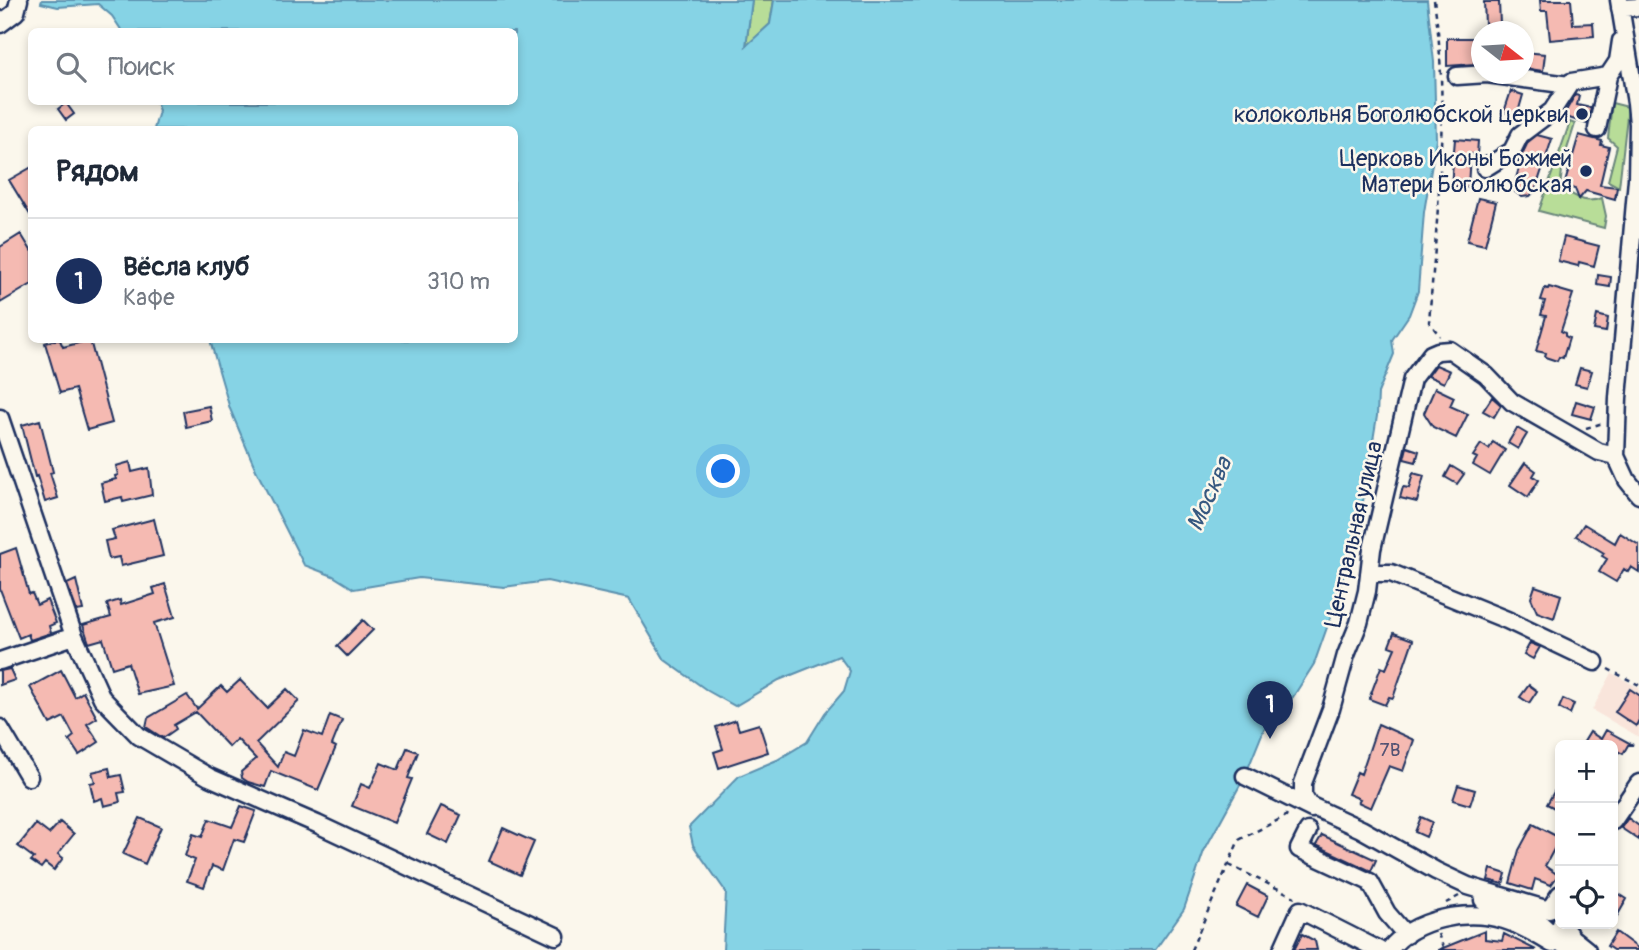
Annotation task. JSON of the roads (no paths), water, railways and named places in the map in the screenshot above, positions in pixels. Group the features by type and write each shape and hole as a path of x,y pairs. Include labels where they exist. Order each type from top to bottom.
{"street":[{"path":"0,24 16,12 19,0"},
{"path":"1639,7 1620,4 1638,124 1637,179 1618,398 1616,456 1639,495"},
{"path":"1597,130 1608,76 1618,61 1623,28"},
{"path":"1457,76 1487,74 1569,85"},
{"path":"1485,168 1512,151 1520,135 1552,111 1571,82 1608,76"},
{"name":"Центральная улица","path":"1549,909 1468,886 1436,871 1361,829 1309,805 1303,794 1303,783 1359,623 1372,549 1412,379 1432,354 1450,350 1486,375 1512,402 1599,452 1616,456"},
{"path":"0,418 74,636 102,698 139,737 209,777 317,824 556,936"},
{"path":"1369,573 1391,573 1518,625 1595,662"},
{"path":"0,661 74,636"},
{"path":"0,729 29,777"},
{"path":"1245,776 1324,815 1433,878 1540,924 1560,944 1571,950"},
{"path":"1618,814 1639,783"},
{"path":"1308,831 1299,849 1370,882 1387,913 1406,935"},
{"path":"1555,901 1549,909 1555,916"},
{"path":"1282,950 1298,915"},
{"path":"1298,915 1345,944 1345,950"},
{"path":"1298,915 1379,950"},
{"path":"1389,950 1396,941 1434,921 1465,915 1503,920 1562,950"},
{"path":"1565,929 1587,950"}],"water":[{"name":"Москва","path":"42,0 752,0 746,46 770,24 774,0 1427,0 1434,62 1436,140 1424,212 1418,291 1409,315 1392,340 1394,354 1378,393 1377,416 1359,526 1314,664 1293,697 1264,729 1245,776 1204,851 1184,909 1155,950 723,950 726,892 693,845 689,827 739,776 777,760 807,742 825,713 844,691 850,671 839,656 779,680 735,706 708,691 665,660 629,599 547,581 504,587 419,578 354,589 333,576 304,565 256,470 230,409 211,343 518,343 518,126 155,126 159,111 157,105 518,105 518,28 120,28 112,16 98,4 58,7 41,3"}],"place":[{"name":"колокольня Боголюбской церкви","path":"1582,114"},
{"name":"Церковь Иконы Божией Матери Боголюбская","path":"1586,171"},
{"name":"Вёсла клуб","path":"1270,739"}]}
